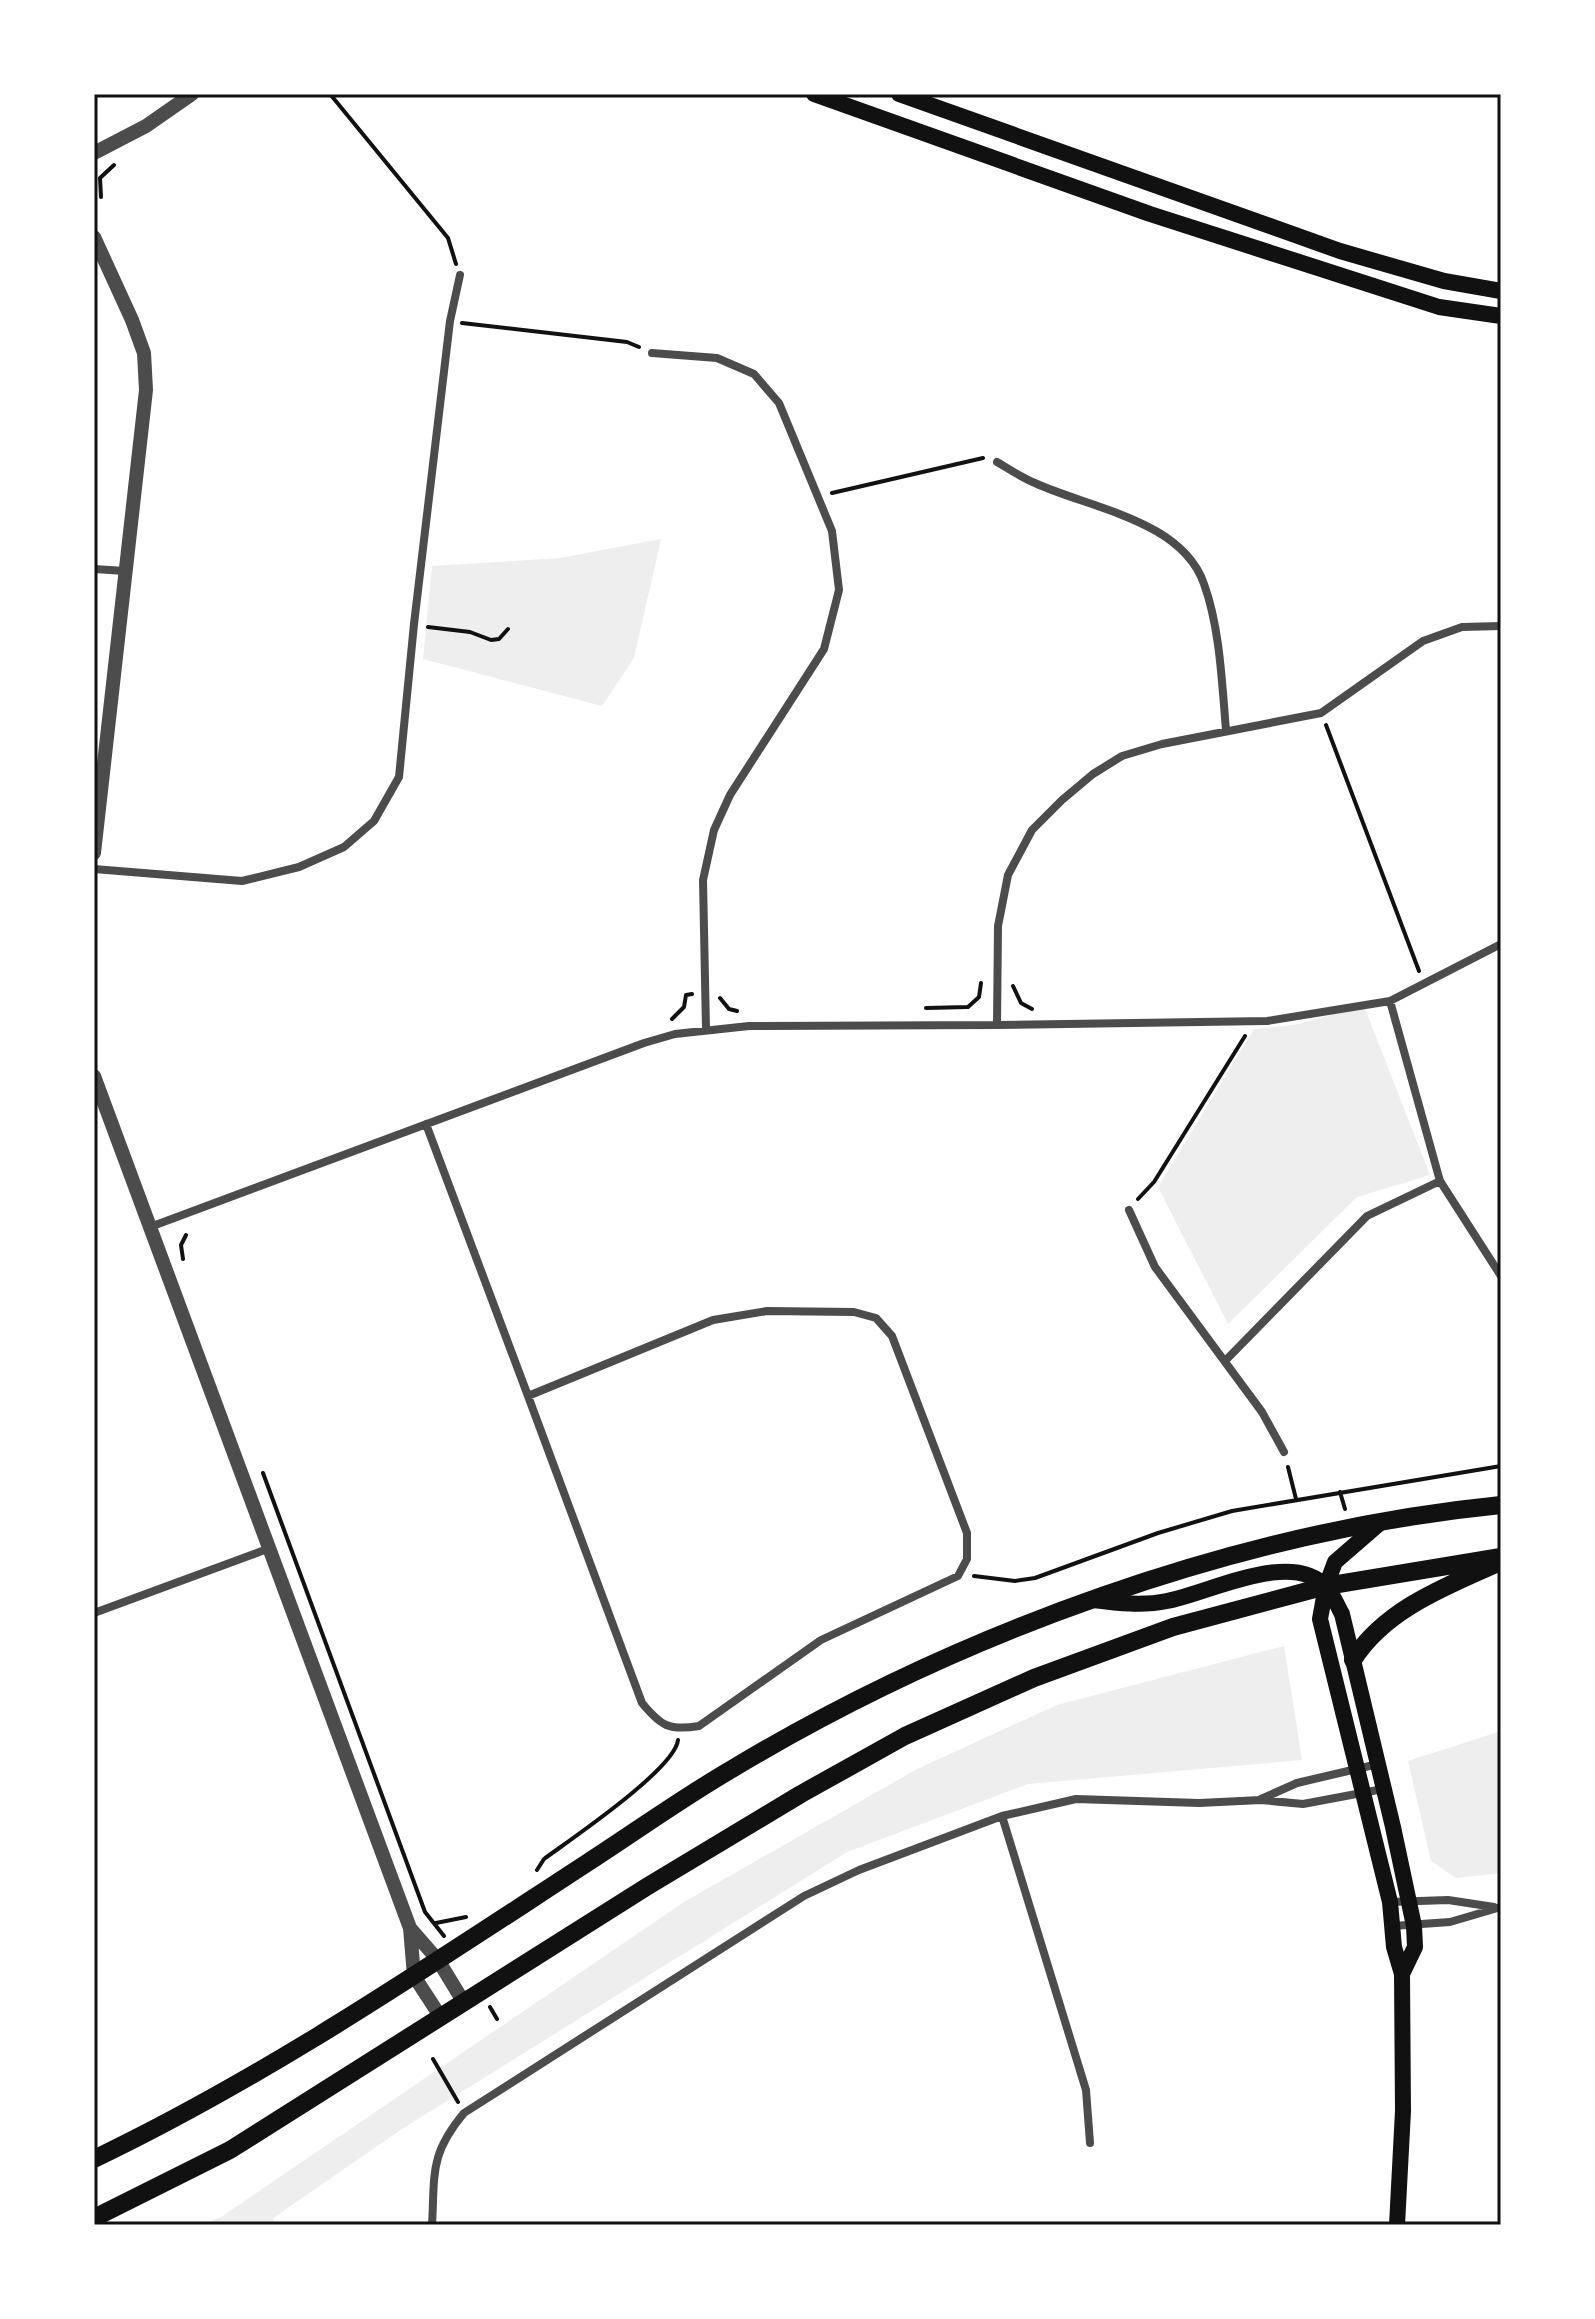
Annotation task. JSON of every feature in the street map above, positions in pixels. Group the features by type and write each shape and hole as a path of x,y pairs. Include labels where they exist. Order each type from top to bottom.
{"highway":[{"path":"94,2159 236,2085 414,1976 730,1770 801,1729 957,1652 1093,1600 1220,1559 1381,1522 1501,1505"},
{"path":"94,2218 230,2150 463,2001 788,1801 905,1736 1034,1678 1173,1627 1326,1586 1501,1559"},
{"path":"1353,1660 1375,1632 1413,1605 1501,1559"}],"main road":[{"path":"814,94 1165,219 1439,307 1501,316"},
{"path":"899,94 1340,251 1444,281 1501,291"},
{"path":"1381,1522 1335,1562 1326,1586 1320,1619 1390,1902 1394,1947 1402,1974 1403,2111 1397,2225"},
{"path":"1093,1600 1165,1602 1286,1570 1309,1575 1326,1586 1342,1614 1409,1900 1415,1947 1402,1974"}],"street":[{"path":"94,153 146,126 192,94"},
{"path":"94,237 144,353 146,390 94,853"},
{"path":"94,869 242,881 299,867 344,847 374,821 399,777 450,321 460,275"},
{"path":"652,353 717,358 754,374 779,403 832,531 839,590 824,649 730,795 714,830 703,880 706,1029"},
{"path":"997,462 1033,483 1155,529 1183,552 1204,582 1218,648 1226,730"},
{"path":"94,569 125,571"},
{"path":"997,1025 998,926 1008,875 1032,830 1093,774 1122,756 1162,744 1321,713 1423,641 1462,627 1501,626"},
{"path":"150,1227 644,1043 706,1029 1267,1021 1390,1001 1501,944"},
{"path":"1390,1001 1440,1181 1501,1276"},
{"path":"94,1076 410,1928 414,1976 440,2016"},
{"path":"426,1124 642,1703 658,1722 679,1730 699,1726 821,1640 958,1576 967,1559 967,1533 892,1336 876,1318 854,1312 767,1311 713,1320 528,1396"},
{"path":"1226,1360 1367,1216 1440,1181"},
{"path":"1129,1210 1155,1267 1226,1360 1262,1412 1284,1452"},
{"path":"94,1613 270,1548"},
{"path":"1261,1800 1297,1783 1378,1764"},
{"path":"432,2225 436,2157 445,2135 464,2113 804,1896 859,1870 1002,1816 1076,1799 1199,1803 1261,1800 1303,1804 1384,1788"},
{"path":"1002,1816 1086,2090 1090,2143"},
{"path":"1390,1902 1448,1900 1500,1907"},
{"path":"1393,1926 1450,1922 1500,1907"},
{"path":"410,1928 438,1960 463,2001"}],"path":[{"path":"330,94 448,238 460,275"},
{"path":"101,197 100,178 114,165"},
{"path":"450,321 627,342 652,353"},
{"path":"819,498 980,458 997,462"},
{"path":"414,624 470,632 491,640 499,639 508,629"},
{"path":"1321,713 1425,984"},
{"path":"1419,971 1430,967"},
{"path":"920,1008 968,1007 979,997 981,983 1013,984 1021,1003 1037,1011"},
{"path":"718,992 729,1009 743,1012"},
{"path":"1129,1210 1154,1182 1245,1037 1244,1021"},
{"path":"186,1235 181,1245 187,1271"},
{"path":"1284,1452 1296,1499"},
{"path":"260,1465 425,1912 436,1923"},
{"path":"961,1571 1015,1581 1035,1578 1158,1533 1232,1511 1501,1466"},
{"path":"531,1875 544,1859 657,1772 677,1746 679,1730"},
{"path":"410,1928 471,1916"},
{"path":"433,2059 464,2113"}],"shaded area":[{"path":"661,539 634,658 602,706 423,659 432,566 560,558"},
{"path":"1364,1006 1430,1175 1357,1197 1228,1324 1158,1187 1254,1029 1294,1025"},
{"path":"1284,1646 1302,1760 1028,1784 847,1852 405,2127 273,2218 274,2225 202,2225 221,2217 684,1902 917,1769 1057,1705"},
{"path":"1501,1731 1501,1873 1456,1878 1431,1861 1408,1761"}]}
